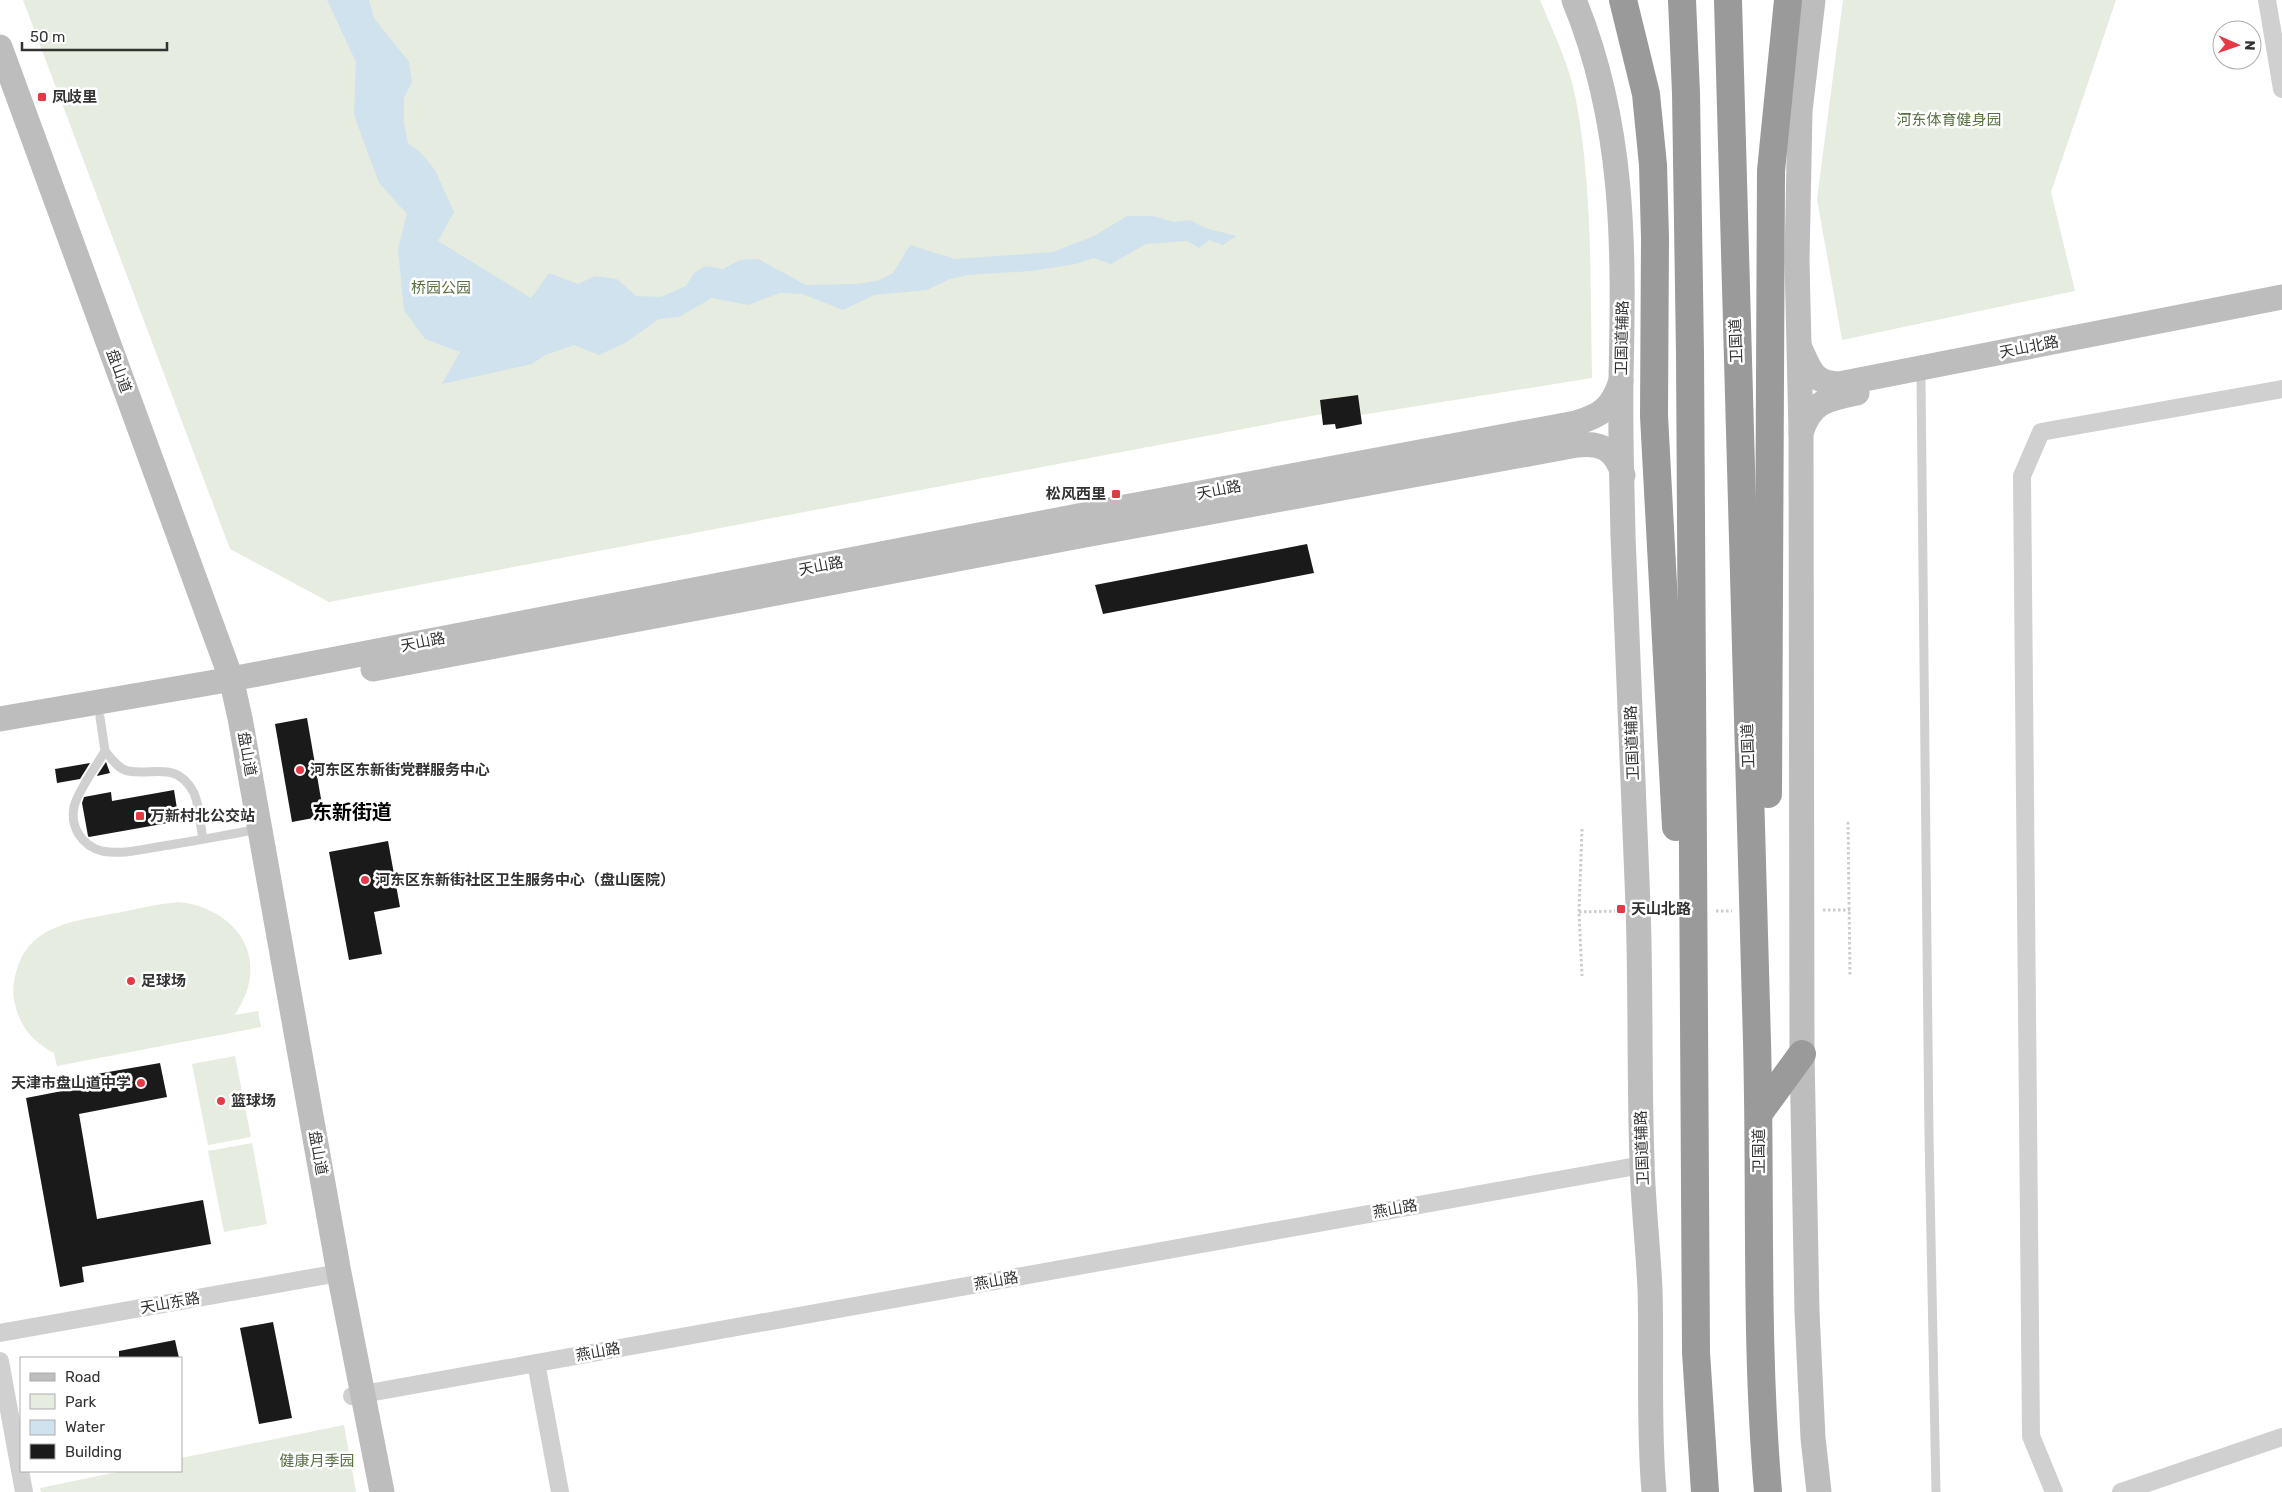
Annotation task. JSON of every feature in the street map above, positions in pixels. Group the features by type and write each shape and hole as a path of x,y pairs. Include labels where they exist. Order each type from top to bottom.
{"highway":[{"path":"1623,0 1646,94 1653,165 1655,238 1654,426 1668,700 1694,1105"},
{"path":"1682,0 1686,93 1690,353 1696,1352 1704,1492"},
{"name":"卫国道","path":"1728,0 1759,1113 1762,1418 1768,1492"},
{"path":"1759,1113 1768,805 1771,171 1788,0"},
{"path":"1759,1113 1802,1054"}],"street":[{"name":"卫国道辅路","path":"1574,0 1586,29 1601,78 1610,117 1617,172 1624,307 1621,381 1623,475 1638,909 1642,1165 1650,1287 1654,1492"},
{"path":"1813,0 1800,111 1798,160 1798,342 1801,433 1802,1054 1807,1312 1813,1438 1819,1492"},
{"path":"2266,0 2282,89"},
{"name":"盘山道","path":"0,47 228,688 255,830 333,1274 357,1395 382,1492"},
{"name":"盘山道","path":"0,84 228,688"},
{"name":"天山北路","path":"1798,342 1816,378 1822,382 1839,384 2282,296"},
{"name":"天山北路","path":"1801,433 1805,420 1812,410 1825,400 1921,379 2282,313"},
{"name":"天山路","path":"0,733 100,717 228,688 1576,423 1603,413 1616,396 1621,381"},
{"path":"2054,1492 2031,1436 2022,476 2041,432 2282,389"},
{"name":"天山路","path":"0,719 228,688 1577,445 1594,444 1611,451 1616,457 1623,475"},
{"name":"燕山路","path":"357,1395 1642,1165"},
{"name":"天山东路","path":"0,1333 333,1274"},
{"path":"0,1361 20,1470"},
{"path":"536,1363 560,1492"},
{"name":"盘山道","path":"357,1395 370,1492"},
{"path":"2120,1492 2282,1438"},
{"path":"20,1472 24,1492"}],"lane":[{"path":"1921,379 1929,1136 1936,1492"},
{"path":"100,717 105,750 115,763 128,771 157,770 175,774 194,793 203,839"},
{"path":"105,750 79,793 74,806 74,826 85,842 100,850 124,852 255,830"}],"path":[{"path":"1848,822 1850,976"},
{"path":"1582,829 1579,912 1582,976"}],"green space":[{"name":"桥园公园","path":"23,0 1540,0 1570,75 1581,134 1590,238 1592,378 1361,415 1358,395 1320,400 1322,414 329,602 230,549"},
{"name":"河东体育健身园","path":"1843,0 2116,0 2051,192 2075,291 1842,340 1817,199"},
{"path":"178,902 192,904 219,915 239,934 246,947 250,961 250,976 247,991 235,1015 258,1011 261,1027 57,1066 54,1053 33,1038 23,1025 16,1009 13,996 15,974 25,952 34,941 59,926 87,918"},
{"name":"篮球场","path":"235,1056 251,1137 208,1145 192,1064"},
{"name":"篮球场","path":"252,1143 267,1224 224,1232 208,1151"},
{"name":"健康月季园","path":"344,1425 356,1492 41,1492 40,1488 117,1472 182,1472 182,1458"}],"water":[{"path":"327,0 369,0 374,18 409,62 412,82 404,98 404,123 408,143 421,153 435,170 454,212 438,241 531,298 549,273 578,284 595,276 617,279 636,296 661,297 686,286 695,272 706,266 723,269 740,260 758,259 806,285 857,284 877,281 893,273 910,245 955,259 1053,252 1094,236 1127,216 1153,216 1173,222 1191,220 1207,228 1236,236 1223,245 1209,240 1199,248 1187,241 1146,244 1111,264 1093,258 1076,264 1031,271 968,275 950,279 927,290 874,295 843,310 803,294 780,293 748,305 712,298 679,317 659,319 625,343 599,355 574,345 545,355 532,364 442,384 460,352 425,339 404,310 398,249 407,214 379,183 354,115 356,62"}],"building":[{"path":"1358,395 1362,424 1336,429 1335,424 1323,425 1320,400"},
{"path":"1307,544 1314,573 1103,614 1095,585"},
{"name":"河东区东新街党群服务中心","path":"307,718 324,816 292,822 275,724"},
{"path":"106,762 110,773 97,776 98,774"},
{"path":"90,763 80,779 57,783 55,769"},
{"path":"174,790 179,821 88,836 82,803 84,797 111,792 112,801"},
{"name":"河东区东新街社区卫生服务中心（盘山医院）","path":"388,841 400,907 374,912 382,954 349,960 329,852"},
{"path":"160,1063 167,1097 79,1114 97,1219 203,1200 211,1244 82,1267 84,1282 60,1287 26,1098 93,1085 91,1075"},
{"path":"273,1322 292,1418 259,1424 240,1328"},
{"path":"175,1340 179,1357 119,1357 119,1351"}],"place":[{"name":"凤歧里","path":"42,97"},
{"name":"松风西里","path":"1116,494"},
{"name":"河东区东新街党群服务中心","path":"300,770"},
{"name":"万新村北公交站","path":"140,816"},
{"name":"河东区东新街社区卫生服务中心（盘山医院）","path":"365,880"},
{"name":"天山北路","path":"1621,909"},
{"name":"足球场","path":"131,981"},
{"name":"天津市盘山道中学","path":"141,1083"},
{"name":"篮球场","path":"221,1101"}],"district":[{"name":"东新街道","path":"352,812"}]}
